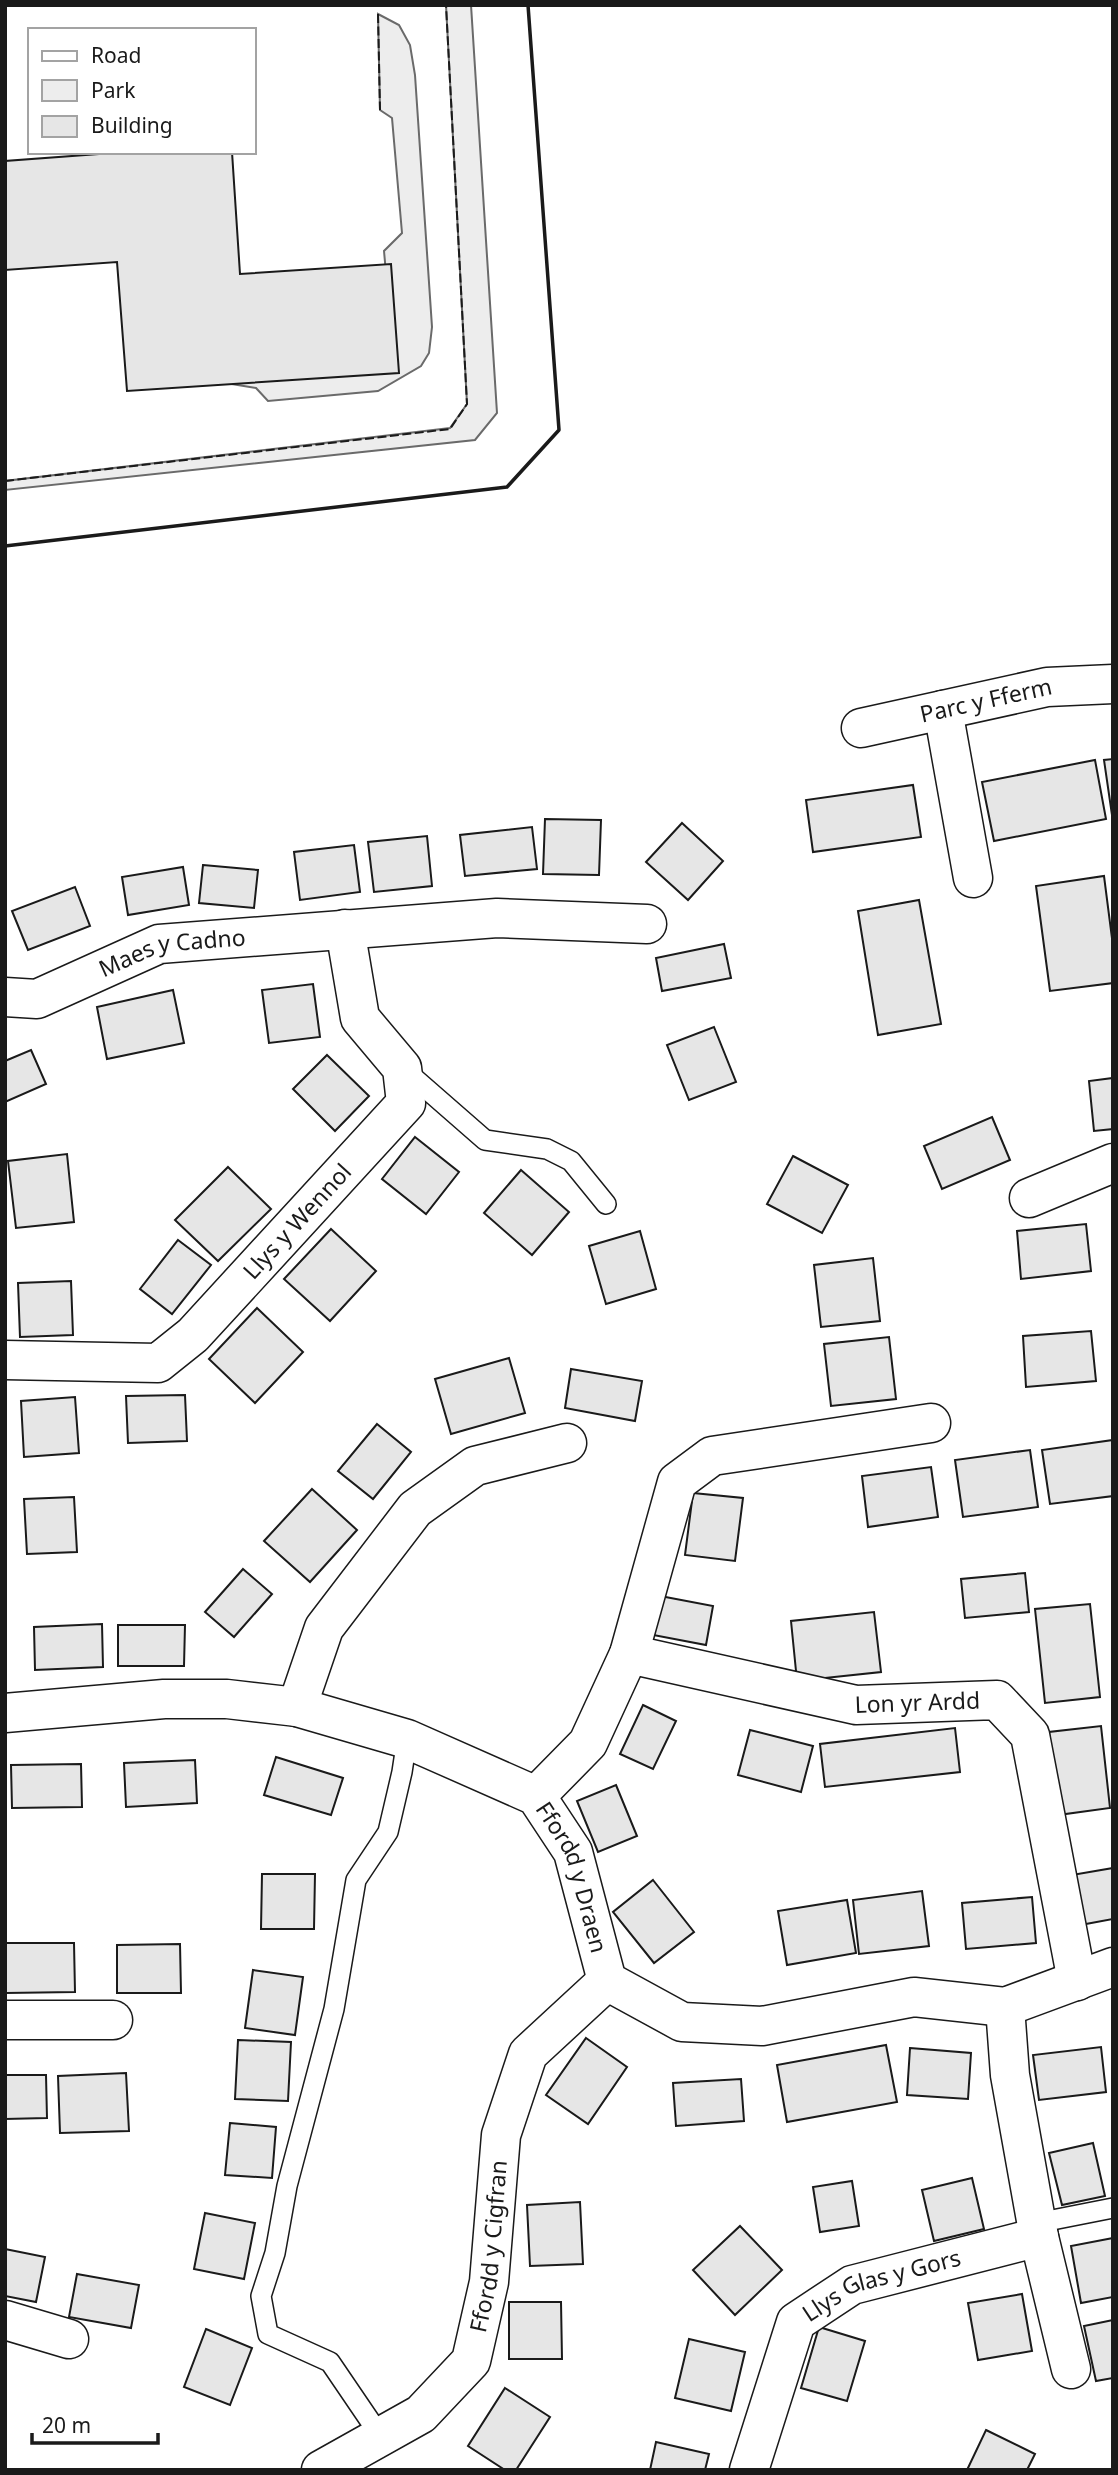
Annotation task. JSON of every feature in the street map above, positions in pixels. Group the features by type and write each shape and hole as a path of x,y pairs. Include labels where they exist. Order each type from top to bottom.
{"street":[{"name":"Parc y Fferm","path":"861,728 1047,687 1113,684"},
{"path":"943,710 973,877"},
{"name":"Maes y Cadno","path":"5,997 37,999 159,944 498,918 646,924"},
{"path":"345,929 360,1018 402,1068"},
{"name":"Llys y Wennol","path":"5,1360 158,1363 193,1335 406,1102 402,1068"},
{"path":"1029,1198 1113,1163"},
{"path":"536,1796 588,1742 629,1654 677,1482 712,1457 931,1423"},
{"path":"297,1707 324,1628 415,1510 475,1466 567,1443"},
{"name":"Lon yr Ardd","path":"629,1654 856,1705 997,1700 1030,1735 1077,1981"},
{"name":"Ffordd y Draen","path":"5,1713 164,1699 227,1699 297,1707 407,1739 536,1796 573,1852 607,1981 682,2022 762,2026 914,1997 1005,2007 1113,1967"},
{"name":"Ffordd y Cigfran","path":"321,2470 421,2414 471,2361 489,2282 501,2135 528,2054 607,1981"},
{"path":"1005,2007 1010,2075 1038,2230 1072,2369"},
{"path":"5,2020 113,2020"},
{"name":"Llys Glas y Gors","path":"750,2470 796,2322 852,2285 1038,2230"},
{"path":"5,2320 69,2339"}],"lane":[{"path":"402,1068 485,1140 547,1149 571,1161 606,1203"},
{"path":"381,2437 330,2362 268,2334 261,2297 275,2253 287,2186 334,2009 356,1880 388,1832 407,1739"},
{"path":"1038,2230 1113,2208"}],"green space":[{"path":"446,5 471,5 497,413 475,440 5,490 5,481 450,428 467,404"},
{"path":"378,14 399,25 410,45 415,75 432,327 429,353 421,366 378,391 268,401 256,388 189,377 394,362 384,251 402,233 392,118 380,110"}],"building":[{"path":"99,154 232,154 240,274 391,264 399,373 127,391 117,262 5,270 5,161"},
{"path":"1113,759 1113,815 1112,815 1104,760"},
{"path":"1095,760 1106,819 994,841 982,782"},
{"path":"913,785 921,837 813,852 806,800"},
{"path":"545,819 601,820 599,875 543,874"},
{"path":"682,823 723,861 688,900 646,862"},
{"path":"532,827 537,869 465,876 460,835"},
{"path":"427,836 432,886 374,892 368,842"},
{"path":"354,845 360,892 300,900 294,852"},
{"path":"203,865 258,870 254,908 199,903"},
{"path":"183,867 189,905 128,915 122,877"},
{"path":"1104,876 1113,946 1113,983 1050,991 1036,886"},
{"path":"75,887 90,926 28,950 12,911"},
{"path":"919,900 941,1024 878,1035 858,911"},
{"path":"724,944 731,978 662,991 656,958"},
{"path":"313,984 320,1037 269,1043 262,990"},
{"path":"173,990 184,1043 107,1059 97,1007"},
{"path":"714,1027 736,1082 689,1100 667,1045"},
{"path":"31,1050 46,1084 5,1102 5,1061"},
{"path":"327,1055 369,1096 335,1131 293,1089"},
{"path":"1113,1078 1113,1129 1094,1131 1089,1081"},
{"path":"992,1117 1010,1160 942,1189 924,1146"},
{"path":"415,1137 459,1172 426,1214 382,1179"},
{"path":"67,1154 74,1222 16,1228 8,1161"},
{"path":"793,1156 848,1185 822,1233 767,1204"},
{"path":"228,1167 271,1209 218,1261 175,1220"},
{"path":"521,1170 569,1212 532,1255 484,1213"},
{"path":"1086,1224 1091,1271 1021,1279 1017,1231"},
{"path":"331,1229 376,1271 330,1321 284,1279"},
{"path":"640,1231 656,1289 606,1304 589,1246"},
{"path":"178,1240 211,1265 172,1314 140,1289"},
{"path":"873,1258 880,1321 821,1327 814,1265"},
{"path":"71,1281 73,1335 20,1337 18,1283"},
{"path":"257,1308 303,1352 255,1403 209,1359"},
{"path":"1091,1331 1096,1381 1026,1387 1023,1336"},
{"path":"889,1337 896,1399 831,1406 824,1344"},
{"path":"509,1358 525,1413 451,1434 435,1379"},
{"path":"571,1369 642,1381 635,1421 565,1408"},
{"path":"185,1395 187,1441 128,1443 126,1396"},
{"path":"75,1397 79,1453 24,1457 21,1401"},
{"path":"377,1424 411,1452 373,1499 338,1471"},
{"path":"1113,1440 1113,1496 1050,1504 1042,1450"},
{"path":"1030,1450 1038,1507 963,1517 955,1460"},
{"path":"931,1467 938,1517 868,1527 862,1476"},
{"path":"312,1489 357,1530 310,1582 264,1541"},
{"path":"693,1493 743,1498 735,1561 685,1555"},
{"path":"74,1497 77,1552 27,1554 24,1499"},
{"path":"243,1569 272,1594 234,1637 205,1612"},
{"path":"1025,1573 1029,1612 965,1618 961,1579"},
{"path":"655,1595 713,1606 706,1645 648,1634"},
{"path":"1090,1604 1100,1697 1045,1703 1035,1609"},
{"path":"874,1612 881,1672 797,1681 791,1621"},
{"path":"102,1624 103,1667 35,1670 34,1627"},
{"path":"118,1625 185,1625 184,1666 118,1666"},
{"path":"643,1705 676,1721 653,1769 620,1754"},
{"path":"1101,1726 1110,1808 1058,1815 1049,1732"},
{"path":"955,1728 960,1772 825,1787 820,1744"},
{"path":"750,1730 813,1746 801,1792 738,1775"},
{"path":"276,1757 343,1778 331,1815 264,1795"},
{"path":"195,1760 197,1803 126,1807 124,1763"},
{"path":"81,1764 82,1807 12,1808 11,1765"},
{"path":"616,1785 637,1836 598,1852 577,1801"},
{"path":"1113,1868 1113,1919 1075,1926 1066,1876"},
{"path":"262,1874 315,1874 314,1929 261,1929"},
{"path":"653,1880 694,1932 654,1963 613,1912"},
{"path":"922,1891 929,1946 859,1954 853,1900"},
{"path":"1032,1897 1036,1943 966,1949 962,1903"},
{"path":"847,1900 856,1953 787,1965 778,1911"},
{"path":"5,1943 74,1943 75,1992 6,1993"},
{"path":"180,1944 181,1993 117,1993 117,1945"},
{"path":"253,1970 303,1977 295,2035 245,2028"},
{"path":"586,2038 627,2067 588,2124 546,2095"},
{"path":"238,2040 291,2042 288,2101 235,2099"},
{"path":"886,2045 897,2102 787,2122 777,2065"},
{"path":"1101,2047 1106,2092 1039,2100 1033,2055"},
{"path":"910,2048 971,2053 968,2099 907,2095"},
{"path":"126,2073 129,2131 60,2133 58,2076"},
{"path":"5,2075 46,2075 47,2118 5,2119"},
{"path":"741,2079 744,2121 676,2126 673,2083"},
{"path":"230,2123 276,2127 272,2178 225,2175"},
{"path":"1093,2143 1105,2196 1062,2205 1049,2153"},
{"path":"972,2178 984,2229 934,2241 922,2190"},
{"path":"852,2181 859,2226 820,2232 813,2187"},
{"path":"580,2202 583,2264 530,2266 527,2205"},
{"path":"205,2213 255,2223 244,2279 194,2269"},
{"path":"740,2226 782,2270 735,2315 693,2270"},
{"path":"1113,2238 1113,2297 1081,2303 1071,2246"},
{"path":"5,2249 45,2257 36,2302 5,2296"},
{"path":"77,2274 139,2285 131,2328 69,2317"},
{"path":"1022,2294 1032,2351 978,2360 968,2303"},
{"path":"509,2302 561,2302 562,2359 509,2359"},
{"path":"1113,2320 1113,2378 1096,2381 1084,2326"},
{"path":"819,2327 865,2341 847,2401 801,2388"},
{"path":"206,2329 252,2348 230,2405 184,2387"},
{"path":"689,2339 745,2352 731,2411 675,2398"},
{"path":"505,2388 550,2417 516,2470 505,2470 468,2446"},
{"path":"986,2430 1035,2454 1027,2470 967,2470"},
{"path":"656,2442 709,2454 705,2470 650,2470"}],"fence":[{"path":"5,481 450,429 467,404 446,5"},
{"path":"378,14 380,110"}],"wall":[{"path":"5,546 507,487 559,430 528,5"}]}
